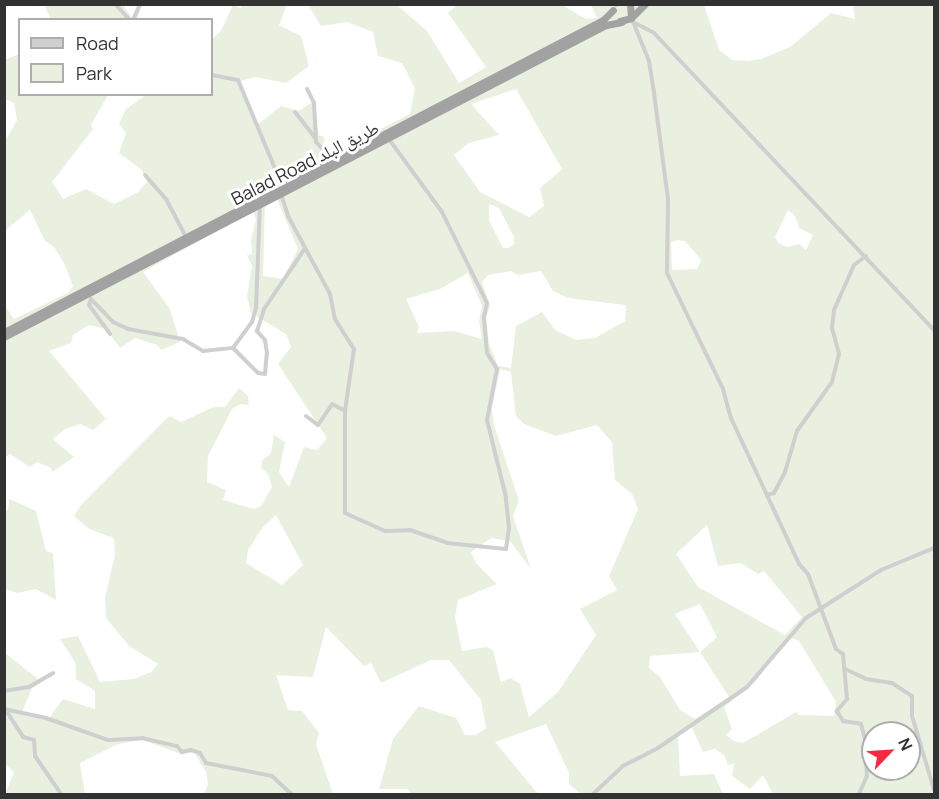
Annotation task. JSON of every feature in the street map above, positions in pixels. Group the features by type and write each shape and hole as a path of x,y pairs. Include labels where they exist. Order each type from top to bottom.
{"highway":[{"path":"615,6 616,19 629,21 630,4"},
{"name":"Balad Road طريق البلد","path":"4,332 89,293 185,235 387,138 606,26 629,21 645,4"},
{"name":"Balad Road طريق البلد","path":"4,338 259,203 332,159 603,20 615,6"}],"street":[{"path":"115,4 130,18"},
{"path":"133,18 140,4"},
{"path":"629,21 654,33 934,330"},
{"path":"629,21 649,61 654,93 668,199 666,273 723,389 731,418 822,609 836,649 843,654 847,699 837,711 843,722 861,724 863,731 867,776 859,795"},
{"path":"213,75 238,80 304,249 330,294 335,319 354,349 345,411 345,513 386,531 410,530 447,543 509,546 506,497 487,420 497,369 487,353 484,317 487,303 442,213 387,138"},
{"path":"307,89 314,103 316,142"},
{"path":"295,112 316,142 332,159"},
{"path":"145,175 166,199 185,235"},
{"path":"232,348 252,322 256,308 259,203"},
{"path":"89,293 113,321 128,329 183,339 203,351 226,346 232,348 258,372 265,374 267,353 265,340 257,331 264,309 304,249"},
{"path":"767,495 774,493 785,472 797,431 833,379 839,354 832,327 834,310 854,265 866,256"},
{"path":"89,293 88,305 110,334"},
{"path":"306,416 318,425 332,404 345,411"},
{"path":"593,795 623,766 658,748 747,687 792,631 822,609 881,570 934,548"},
{"path":"845,669 866,679 892,683 912,696 912,716 934,790"},
{"path":"4,691 29,687 53,673"},
{"path":"5,710 23,737 34,740 35,756 61,795"},
{"path":"5,710 46,718 108,740 142,738 177,746 182,752 191,750 200,753 206,763 273,776 291,795"}],"green space":[{"path":"47,4 123,5 132,18 50,18 45,7"},
{"path":"138,5 142,5 137,18 132,18"},
{"path":"233,5 240,8 243,5 287,5 279,25 301,36 309,66 286,83 255,77 241,81 257,125 281,106 299,111 314,101 319,136 323,136 328,149 348,146 410,114 415,88 402,63 378,56 373,32 347,22 321,26 308,5 397,5 427,31 459,83 486,67 448,13 457,5 562,5 586,19 597,18 591,5 704,5 719,50 732,60 747,61 761,59 790,47 831,13 855,19 853,5 934,5 934,794 773,794 763,775 750,789 732,776 734,764 728,765 724,755 715,749 703,752 691,726 678,735 680,776 714,774 723,794 581,794 569,784 569,773 546,724 495,742 538,794 411,794 408,789 379,789 393,739 419,706 456,718 465,735 476,735 486,728 481,700 449,660 431,660 381,683 371,663 364,666 326,627 313,677 276,675 288,710 302,711 319,733 316,744 333,794 204,794 208,784 206,772 194,752 181,754 142,740 118,744 80,763 85,794 5,794 14,772 5,764 5,653 42,682 32,688 22,712 49,718 63,699 95,709 95,691 76,679 76,664 60,639 78,636 100,682 134,679 151,672 158,664 129,646 106,618 105,598 115,554 114,538 89,529 74,516 80,506 167,418 170,416 181,422 214,407 225,407 239,388 248,396 249,405 240,404 232,409 208,456 207,482 226,490 223,500 254,509 261,506 272,487 268,474 261,468 262,461 271,453 274,435 285,442 279,472 289,487 304,447 317,450 327,438 278,364 291,347 286,334 251,313 247,296 252,266 247,255 252,254 251,240 256,219 253,211 143,272 170,309 180,342 161,350 157,345 135,338 120,348 106,329 89,325 73,335 71,343 49,351 106,419 93,430 80,424 65,429 53,439 74,457 52,472 51,468 37,462 30,467 10,454 5,457 4,304 14,319 68,293 73,286 64,263 54,247 45,241 30,210 6,230 5,141 17,120 14,103 5,99 5,60 18,54 18,96 107,96 91,125 93,129 52,182 63,199 86,189 114,204 138,192 147,182 142,170 119,153 126,133 119,124 126,109 145,96 213,96 213,38 221,31","holes":["516,89 562,169 540,188 544,206 529,217 480,192 454,155 469,143 499,135 471,104","277,199 298,249 283,279 263,276 265,203","489,204 499,208 514,237 514,244 503,248 489,220","788,210 795,216 799,228 813,235 806,250 799,244 787,247 779,243 775,237","685,241 701,260 697,269 672,270 671,242","511,271 518,275 541,271 553,291 568,298 626,305 625,321 595,338 576,340 555,330 542,312 516,326 511,368 498,366 489,344 486,318 490,306 482,282 488,275","468,273 482,306 479,321 482,339 454,331 417,333 419,327 406,299 440,289","500,369 511,372 516,416 524,424 556,436 597,425 612,442 615,480 632,494 638,509 609,576 617,590 580,609 596,635 558,692 529,717 520,684 511,678 501,682 493,650 486,647 462,651 455,617 458,600 497,584 476,563 471,552 491,538 510,541 531,569 513,516 519,501 494,425 492,408","276,515 303,565 282,585 246,563 248,550 263,527","707,525 718,566 741,563 758,574 764,571 802,617 785,635 698,587 676,554","700,604 717,637 700,652 675,614","789,637 799,641 836,702 834,716 799,715 796,712 743,743 734,741 726,735 732,729 724,707 755,682","700,652 729,697 695,719 680,710 660,677 649,668 650,656"]},
{"path":"9,499 36,511 46,551 53,553 56,600 36,589 17,593 5,589 5,510 8,510"}]}
